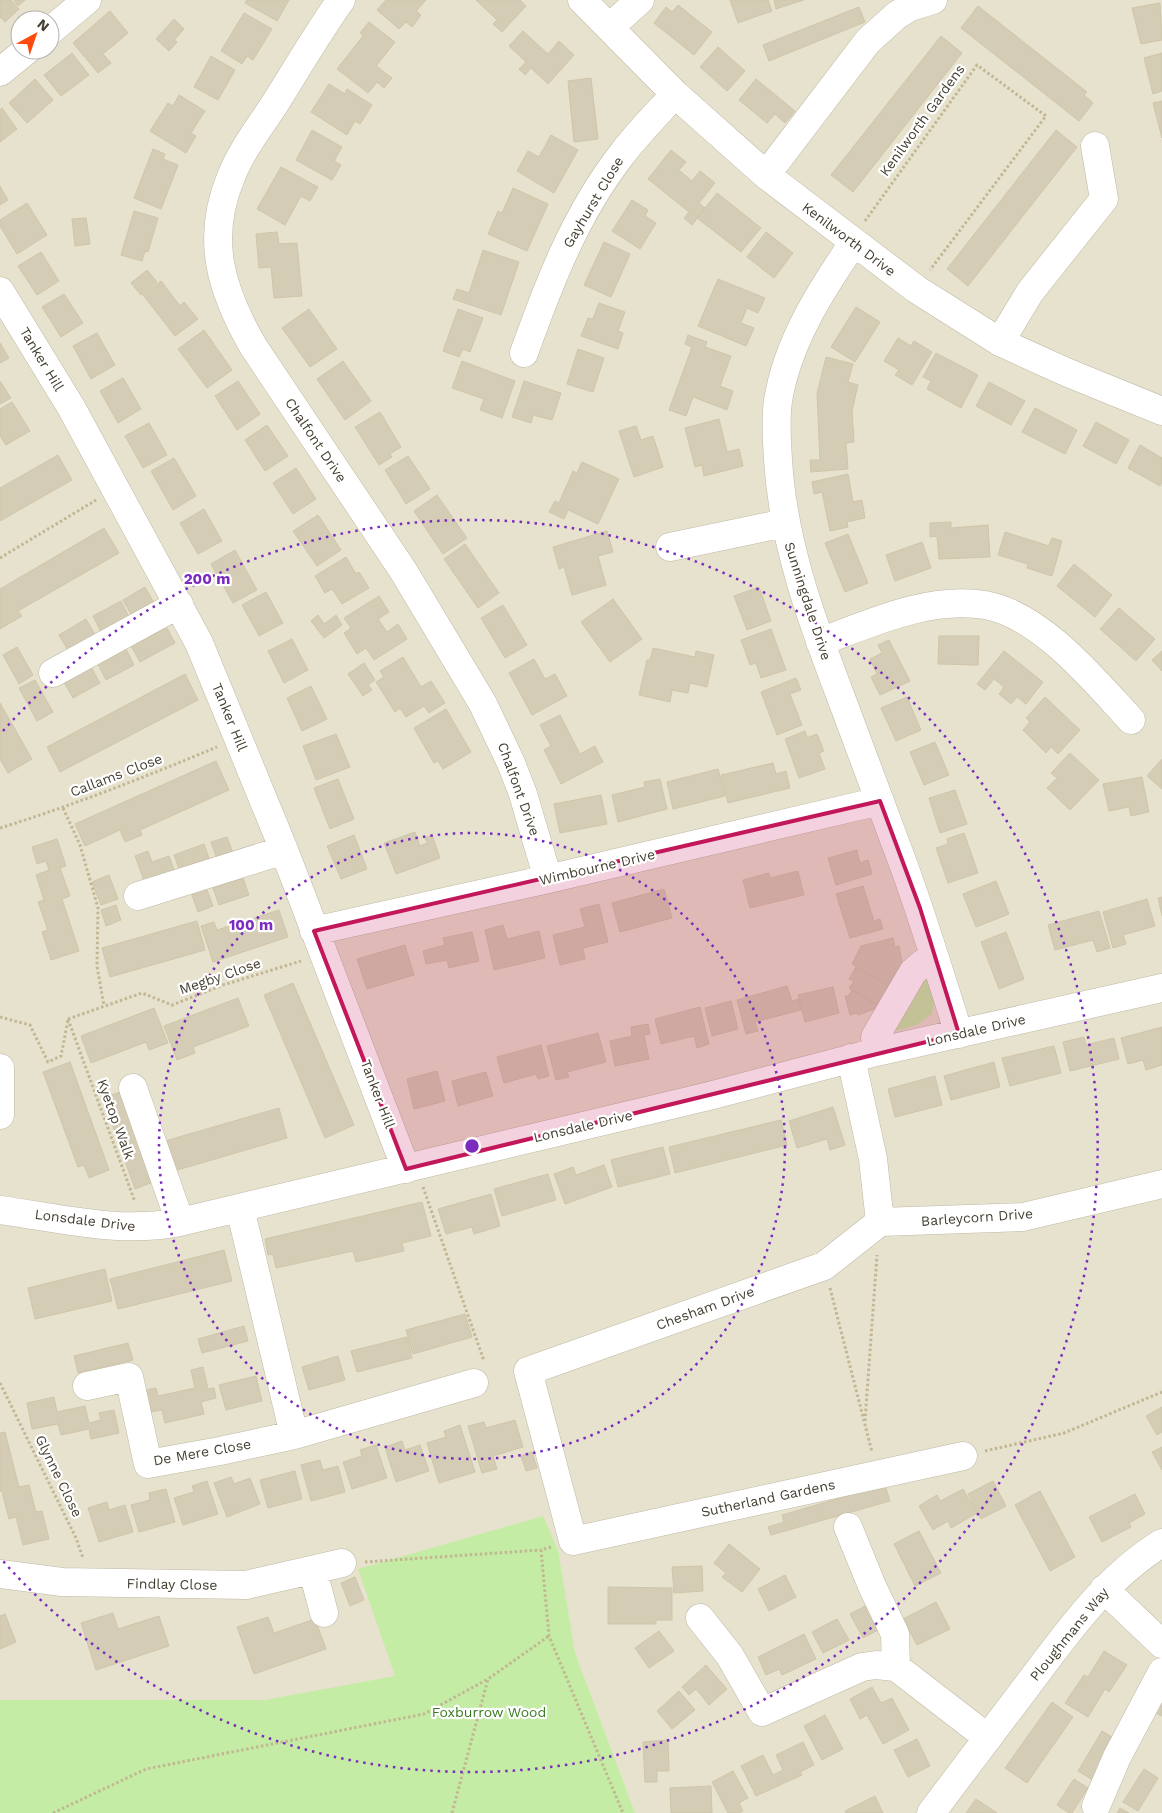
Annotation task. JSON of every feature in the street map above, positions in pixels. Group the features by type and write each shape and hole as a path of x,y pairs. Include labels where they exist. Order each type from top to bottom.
{"street":[{"path":"60,23 88,0"},
{"name":"Chalfont Drive","path":"342,0 312,42 231,176 219,220 217,242 222,277 240,324 253,346 409,580 483,704 517,779 533,824 548,879"},
{"name":"Kenilworth Drive","path":"582,0 675,94 766,175 916,289 1000,342 1066,372 1162,411"},
{"path":"610,27 640,0"},
{"path":"766,175 868,41 891,19 910,8 933,0"},
{"path":"0,72 15,60"},
{"name":"Gayhurst Close","path":"524,353 555,272 585,210 621,155 675,94"},
{"path":"1000,342 1030,292 1104,199 1096,146"},
{"name":"Sunningdale Drive","path":"854,242 806,320 784,378 778,400 776,424 780,492 785,523 799,580 820,642 920,908 959,1034"},
{"name":"Tanker Hill","path":"0,291 116,488 179,604 220,689 319,943 411,1168"},
{"path":"670,547 785,523"},
{"path":"53,672 179,604"},
{"path":"820,642 864,626 934,606 961,604 985,606 1005,611 1034,627 1091,677 1132,720"},
{"name":"Wimbourne Drive","path":"319,943 548,879 880,801"},
{"path":"138,896 284,850"},
{"path":"880,1222 863,1055 915,971 922,964 935,960"},
{"name":"Lonsdale Drive","path":"0,1210 85,1223 144,1227 180,1222 709,1096 863,1055 1162,988"},
{"path":"0,1068 0,1115"},
{"path":"133,1088 180,1222"},
{"name":"Barleycorn Drive","path":"880,1222 1023,1217 1162,1184"},
{"path":"240,1208 294,1434"},
{"name":"Chesham Drive","path":"574,1541 528,1371 824,1266 880,1222"},
{"name":"De Mere Close","path":"87,1386 129,1377 148,1464 294,1434 480,1376"},
{"name":"Sutherland Gardens","path":"574,1541 963,1456"},
{"path":"848,1527 872,1586 895,1634 896,1667"},
{"name":"Ploughmans Way","path":"930,1813 1074,1624 1104,1589 1125,1570 1162,1543"},
{"name":"Findlay Close","path":"0,1574 36,1580 246,1585 342,1563"},
{"path":"312,1571 324,1613"},
{"path":"1104,1589 1162,1644"},
{"path":"700,1618 730,1656 762,1712 862,1667 876,1665 896,1667 988,1738"},
{"path":"1096,1806 1116,1757 1162,1672"}],"path":[{"name":"Kenilworth Gardens","path":"854,242 869,213 977,65 1046,116 916,289"},
{"path":"0,558 116,488"},
{"name":"Callams Close","path":"0,828 63,808 138,780 238,738"},
{"path":"63,808 80,845 98,908 97,966 104,1006"},
{"name":"Megby Close","path":"68,1019 142,993 172,1005 319,943"},
{"path":"0,1017 30,1025 48,1062 61,1056 68,1019"},
{"name":"Kyetop Walk","path":"68,1019 144,1227"},
{"path":"411,1168 480,1376"},
{"path":"865,1425 880,1222"},
{"path":"824,1266 878,1474"},
{"name":"Glynne Close","path":"0,1382 76,1538 91,1582"},
{"path":"963,1456 1064,1433 1162,1392"},
{"path":"342,1563 541,1550 574,1541"},
{"path":"541,1550 549,1636 623,1813"},
{"path":"53,1813 146,1769 424,1714 488,1679 549,1636"},
{"path":"452,1813 488,1679"}],"highlighted area":[{"path":"880,801 920,908 959,1034 406,1169 314,931"}],"shaded area":[{"path":"0,0 1162,0 1162,1813 0,1813"}],"green space":[{"path":"927,974 934,1000 932,1014 916,1025 885,1034"},
{"name":"Foxburrow Wood","path":"543,1516 558,1550 575,1653 635,1813 0,1813 0,1700 265,1700 395,1676 358,1569"}],"building":[{"path":"0,0 11,0 19,9 10,10 10,17 5,22 0,17"},
{"path":"14,0 25,0 18,6"},
{"path":"247,0 289,0 277,21 245,3"},
{"path":"386,0 426,0 416,11 421,15 412,27 406,22 399,29 377,10"},
{"path":"476,0 520,0 526,6 502,32 493,24 497,20"},
{"path":"730,0 768,0 772,11 738,23"},
{"path":"774,0 804,0 776,9"},
{"path":"1160,3 1162,40 1141,44 1132,8"},
{"path":"678,5 712,32 694,55 654,23 666,7 672,12"},
{"path":"978,6 1087,92 1084,95 1093,103 1079,121 961,28"},
{"path":"859,7 865,22 769,61 763,45"},
{"path":"110,11 128,33 103,54 111,63 98,73 73,43"},
{"path":"244,13 272,29 253,60 247,56 242,64 221,51"},
{"path":"174,19 184,29 174,40 177,42 169,51 156,39"},
{"path":"369,22 395,42 376,66 392,78 384,88 377,82 368,93 337,69 363,36 360,33"},
{"path":"523,31 548,54 559,41 574,55 548,84 531,68 525,75 519,69 526,62 509,46"},
{"path":"941,36 962,53 853,192 831,175"},
{"path":"718,47 745,71 727,91 700,67"},
{"path":"72,53 89,75 61,96 44,75"},
{"path":"1162,53 1162,91 1153,94 1144,58"},
{"path":"211,56 235,70 218,100 194,87"},
{"path":"591,78 598,139 574,142 568,81"},
{"path":"35,79 53,100 27,123 9,103"},
{"path":"756,79 795,111 785,123 775,114 767,123 739,100"},
{"path":"329,84 345,94 347,89 372,105 360,124 355,121 347,135 311,112"},
{"path":"179,95 205,111 191,133 196,136 186,153 150,131 168,103 173,106"},
{"path":"1162,101 1162,138 1153,103"},
{"path":"2,108 17,129 0,142 0,110"},
{"path":"312,130 342,147 334,161 341,165 332,180 296,160"},
{"path":"1056,130 1077,147 968,286 947,269"},
{"path":"551,135 578,150 554,193 517,171 528,151 539,157"},
{"path":"153,149 165,154 163,159 178,165 161,209 134,198"},
{"path":"671,150 686,162 679,170 692,181 700,171 715,183 699,203 705,208 692,225 684,218 689,212 648,179"},
{"path":"281,167 318,187 310,201 301,196 285,225 257,209"},
{"path":"0,186 8,200 0,205"},
{"path":"513,188 548,204 527,251 488,234 498,211 502,213"},
{"path":"717,193 761,228 741,252 697,218"},
{"path":"632,200 648,210 645,216 656,223 640,249 612,231"},
{"path":"27,203 47,235 17,254 0,226 0,220"},
{"path":"134,211 158,218 148,252 145,251 142,261 121,255"},
{"path":"86,218 90,244 75,246 72,219"},
{"path":"277,232 279,244 297,243 302,296 274,298 271,267 259,268 256,234"},
{"path":"766,232 793,253 774,278 747,257"},
{"path":"604,242 630,254 611,297 584,285"},
{"path":"483,250 519,262 501,315 453,299 457,289 469,293"},
{"path":"41,252 59,281 37,295 18,266"},
{"path":"147,270 157,282 141,295 131,283"},
{"path":"718,279 765,298 758,313 747,308 741,323 754,328 746,346 698,326"},
{"path":"161,281 180,306 184,302 198,319 175,336 143,295"},
{"path":"64,294 83,323 61,337 42,307"},
{"path":"599,303 625,312 618,331 623,333 618,349 581,336 588,318 593,319"},
{"path":"856,307 880,322 855,362 831,347"},
{"path":"309,309 337,349 310,367 282,328"},
{"path":"458,309 483,318 470,352 463,349 459,357 443,351"},
{"path":"204,330 232,370 207,388 178,349"},
{"path":"97,333 115,365 91,379 73,346"},
{"path":"688,335 707,342 705,347 731,356 720,386 733,391 727,410 693,397 686,416 669,410 692,347 685,344"},
{"path":"898,338 911,346 914,341 932,352 912,385 895,375 899,370 884,361"},
{"path":"0,343 9,358 0,363"},
{"path":"578,349 604,358 593,392 567,384"},
{"path":"936,353 978,375 961,408 927,389 931,381 923,377"},
{"path":"826,357 853,364 848,382 858,385 852,411 854,442 846,443 848,469 811,472 810,460 820,460 817,394"},
{"path":"343,361 371,401 345,420 317,379"},
{"path":"462,361 515,381 502,418 480,410 484,399 452,388"},
{"path":"123,378 141,409 118,423 100,391"},
{"path":"0,381 11,398 0,404"},
{"path":"238,381 260,414 237,430 215,396"},
{"path":"524,381 561,393 552,420 533,415 531,423 512,417"},
{"path":"989,382 1025,401 1011,425 976,406"},
{"path":"12,402 30,431 6,445 0,436 0,409"},
{"path":"1035,408 1077,430 1065,454 1022,432"},
{"path":"380,412 401,447 390,454 392,457 379,465 355,427"},
{"path":"719,419 727,452 739,449 743,466 704,476 702,465 695,467 685,428"},
{"path":"1096,422 1129,440 1116,464 1083,446"},
{"path":"149,423 167,455 143,468 125,436"},
{"path":"267,425 288,456 265,471 245,440"},
{"path":"636,426 641,440 653,436 663,467 634,477 619,431"},
{"path":"1140,445 1162,458 1162,482 1160,486 1128,468"},
{"path":"58,455 72,480 0,521 0,488"},
{"path":"408,456 430,489 406,504 385,470"},
{"path":"174,458 196,496 173,510 151,471"},
{"path":"582,462 619,479 598,524 568,510 564,519 549,512 555,501 559,503 573,471 577,473"},
{"path":"296,468 316,499 293,514 273,483"},
{"path":"848,474 853,502 862,500 865,518 847,522 848,527 830,531 822,492 814,494 812,482"},
{"path":"437,495 467,538 443,554 414,511"},
{"path":"204,509 222,541 198,554 180,523"},
{"path":"318,515 341,550 317,566 293,531"},
{"path":"951,522 951,528 988,525 990,557 939,559 937,536 930,537 930,523"},
{"path":"104,528 119,553 18,611 22,616 0,629 0,589"},
{"path":"607,531 613,552 598,556 606,585 572,595 564,567 559,569 553,547"},
{"path":"1005,532 1049,546 1052,538 1062,541 1052,576 1027,568 1028,564 998,555"},
{"path":"848,534 868,583 845,592 825,543"},
{"path":"922,542 931,568 895,581 886,555"},
{"path":"465,544 499,593 478,608 444,559"},
{"path":"235,550 257,590 233,603 211,564"},
{"path":"346,557 356,574 359,572 369,588 342,604 332,589 325,593 315,576"},
{"path":"1074,564 1112,595 1095,617 1057,586"},
{"path":"145,587 154,603 132,616 123,600"},
{"path":"759,587 771,621 747,630 734,596"},
{"path":"266,592 283,623 259,636 242,605"},
{"path":"379,596 389,612 378,619 387,632 398,624 407,639 374,660 366,648 357,654 344,633 351,628 344,618"},
{"path":"613,599 642,639 610,662 581,622"},
{"path":"121,601 129,617 101,632 93,616"},
{"path":"503,605 527,645 505,658 481,618"},
{"path":"1119,608 1155,639 1136,661 1100,629"},
{"path":"318,615 324,624 336,615 342,625 324,638 311,621"},
{"path":"86,619 95,635 68,650 59,635"},
{"path":"167,628 175,643 140,662 131,646"},
{"path":"771,629 786,670 761,678 756,663 750,665 741,640"},
{"path":"939,636 979,636 978,665 938,664"},
{"path":"292,639 308,670 284,683 268,651"},
{"path":"889,640 910,681 880,695 871,677 877,674 870,659 882,653 878,645"},
{"path":"17,647 33,675 19,684 3,655"},
{"path":"653,648 695,657 696,651 714,655 707,687 690,683 688,693 672,690 670,702 639,695 647,660 650,660"},
{"path":"126,649 134,665 106,680 98,664"},
{"path":"1004,651 1043,682 1026,704 1017,697 1011,704 999,694 1004,687 994,679 985,690 977,684"},
{"path":"1162,651 1162,671 1152,660"},
{"path":"403,657 421,687 431,681 445,703 429,713 424,706 406,717 400,708 395,712 376,682 384,677 380,671"},
{"path":"534,659 545,679 555,674 567,696 532,715 509,673"},
{"path":"364,663 375,680 368,685 372,690 363,696 348,674"},
{"path":"91,667 100,683 73,698 64,682"},
{"path":"185,674 198,700 60,772 47,747"},
{"path":"796,678 801,690 790,694 802,725 777,735 761,692"},
{"path":"35,680 53,712 37,721 19,688"},
{"path":"311,686 327,719 302,731 287,698"},
{"path":"907,697 921,730 896,741 881,708"},
{"path":"1045,697 1080,730 1058,754 1051,747 1046,753 1023,730 1030,722 1026,718"},
{"path":"0,703 32,759 8,773 0,759"},
{"path":"446,709 471,752 443,769 438,761 434,763 414,728"},
{"path":"560,715 580,754 595,746 603,762 561,784 544,750 551,746 540,725"},
{"path":"805,731 807,738 817,734 824,751 819,753 825,769 799,778 785,739"},
{"path":"336,734 350,767 316,780 303,746"},
{"path":"935,742 949,775 924,785 910,752"},
{"path":"1070,753 1099,780 1070,810 1047,788 1057,778 1051,773"},
{"path":"1162,759 1162,789 1147,776"},
{"path":"216,761 229,790 140,830 142,835 125,842 120,830 85,846 75,824"},
{"path":"773,763 776,774 786,771 790,788 728,803 721,775"},
{"path":"718,769 725,796 673,809 667,782"},
{"path":"1142,777 1149,812 1131,816 1129,807 1109,811 1103,784"},
{"path":"338,779 354,819 330,829 314,788"},
{"path":"660,779 667,809 618,822 612,795 645,787 644,782"},
{"path":"955,790 967,824 940,833 929,798"},
{"path":"601,795 607,824 560,833 554,804"},
{"path":"415,832 420,846 427,843 425,838 432,835 440,858 396,874 384,843"},
{"path":"964,833 978,873 948,883 936,848 948,844 947,839"},
{"path":"354,835 367,869 341,879 327,846"},
{"path":"227,837 233,853 217,859 211,842"},
{"path":"57,839 66,866 60,868 70,896 62,899 79,951 51,960 42,932 48,930 38,902 44,900 36,875 49,870 46,861 37,864 32,847"},
{"path":"204,844 210,861 180,871 174,855"},
{"path":"857,850 860,863 868,860 872,874 836,885 828,858"},
{"path":"148,851 152,862 169,856 175,872 145,883 135,856"},
{"path":"798,871 804,895 750,908 743,880 769,873 770,878"},
{"path":"109,875 118,899 101,905 92,882"},
{"path":"243,878 249,895 219,905 213,888"},
{"path":"996,881 1009,914 976,927 963,894"},
{"path":"863,886 874,921 880,919 883,929 850,938 836,894"},
{"path":"664,889 672,918 620,932 612,903"},
{"path":"207,890 213,906 198,912 192,895"},
{"path":"1162,897 1162,916 1158,898"},
{"path":"1147,899 1155,926 1123,935 1126,944 1113,948 1103,912"},
{"path":"599,904 608,942 583,948 585,959 560,965 553,935 585,927 580,909"},
{"path":"116,905 121,920 106,926 101,910"},
{"path":"279,910 288,937 213,962 201,926 214,922 217,930"},
{"path":"1099,911 1110,948 1097,952 1093,940 1055,950 1048,925"},
{"path":"197,921 205,950 110,977 102,948"},
{"path":"503,925 507,939 539,931 545,958 494,970 485,930"},
{"path":"472,932 479,961 449,968 447,960 426,964 423,951 445,945 443,938"},
{"path":"1006,932 1024,979 999,989 981,942"},
{"path":"893,938 895,947 899,946 903,968 891,987 852,964 861,946"},
{"path":"405,945 414,975 367,989 357,959"},
{"path":"856,967 891,987 880,1007 849,988 854,981 849,979"},
{"path":"293,983 354,1125 325,1138 264,995"},
{"path":"787,986 792,1001 798,999 801,1010 755,1022 758,1031 746,1034 737,1000"},
{"path":"833,987 839,1013 805,1022 798,995"},
{"path":"852,990 880,1007 858,1015 857,1013 850,1015 845,996 848,996"},
{"path":"238,998 249,1026 193,1047 195,1053 177,1060 164,1026"},
{"path":"731,1001 738,1029 712,1036 705,1008"},
{"path":"700,1007 709,1044 697,1048 694,1036 661,1044 655,1019"},
{"path":"154,1008 168,1043 149,1050 146,1042 91,1063 81,1036"},
{"path":"648,1024 650,1034 644,1035 649,1059 615,1066 610,1041 632,1036 631,1027"},
{"path":"1162,1027 1162,1065 1146,1070 1143,1060 1128,1064 1121,1038"},
{"path":"598,1033 606,1062 567,1072 569,1077 556,1080 547,1046"},
{"path":"1084,1037 1086,1045 1114,1038 1119,1059 1070,1071 1063,1042"},
{"path":"541,1045 549,1076 538,1079 536,1074 504,1083 497,1057"},
{"path":"1054,1046 1061,1073 1010,1086 1002,1058"},
{"path":"70,1062 109,1170 89,1178 84,1165 78,1167 43,1072"},
{"path":"994,1062 1000,1087 951,1100 944,1076"},
{"path":"437,1071 445,1101 414,1109 407,1079"},
{"path":"486,1072 493,1096 458,1106 452,1081"},
{"path":"935,1076 942,1105 895,1117 888,1089"},
{"path":"120,1092 153,1182 135,1189 103,1098"},
{"path":"833,1107 845,1145 830,1150 827,1139 797,1148 789,1121"},
{"path":"279,1108 287,1138 174,1171 165,1141"},
{"path":"781,1120 787,1145 675,1173 669,1147"},
{"path":"663,1147 670,1174 618,1187 611,1160"},
{"path":"604,1165 612,1187 565,1204 554,1174 573,1167 576,1175"},
{"path":"548,1174 556,1200 502,1216 494,1189"},
{"path":"491,1194 500,1226 474,1234 472,1227 446,1234 438,1209"},
{"path":"422,1202 431,1236 402,1243 404,1251 356,1262 353,1251 276,1268 273,1254 268,1255 265,1239"},
{"path":"224,1250 232,1281 118,1309 110,1279"},
{"path":"105,1269 112,1301 35,1319 28,1288"},
{"path":"465,1314 472,1337 413,1354 406,1330"},
{"path":"244,1326 248,1341 202,1353 198,1339"},
{"path":"407,1337 412,1358 357,1372 351,1351"},
{"path":"128,1343 133,1360 78,1373 74,1356"},
{"path":"338,1356 345,1380 309,1390 302,1367"},
{"path":"203,1367 208,1389 214,1388 216,1398 201,1402 204,1414 165,1423 162,1410 151,1412 146,1390 156,1388 158,1396 195,1388 191,1370"},
{"path":"256,1376 262,1401 226,1410 219,1385"},
{"path":"54,1397 57,1412 85,1406 89,1423 101,1420 99,1413 114,1410 119,1433 91,1439 89,1429 61,1435 58,1424 32,1429 27,1403"},
{"path":"1162,1407 1162,1432 1157,1435 1146,1416"},
{"path":"515,1420 523,1447 493,1456 497,1469 482,1473 468,1426 484,1422 486,1428"},
{"path":"460,1425 475,1472 439,1483 427,1443 446,1437 444,1431"},
{"path":"5,1432 19,1487 29,1485 36,1512 42,1511 49,1539 23,1545 16,1517 9,1519 2,1491 0,1491 0,1433"},
{"path":"402,1441 405,1450 420,1445 429,1471 396,1482 385,1447"},
{"path":"376,1445 387,1478 352,1489 343,1462 362,1456 360,1450"},
{"path":"1162,1447 1162,1470 1152,1452"},
{"path":"532,1452 537,1468 526,1471 521,1456"},
{"path":"320,1460 323,1470 338,1466 345,1492 311,1501 301,1465"},
{"path":"295,1471 302,1499 268,1508 260,1480"},
{"path":"231,1477 234,1484 250,1478 260,1504 227,1517 214,1483"},
{"path":"207,1481 218,1514 183,1525 174,1498 194,1492 192,1486"},
{"path":"993,1481 1006,1506 981,1519 968,1494"},
{"path":"885,1485 890,1501 771,1535 768,1527 784,1522 782,1515"},
{"path":"166,1489 175,1522 139,1532 131,1505 150,1500 149,1493"},
{"path":"963,1489 977,1513 951,1528 948,1521 933,1530 919,1506 937,1495 940,1501"},
{"path":"1040,1491 1075,1557 1050,1571 1015,1505"},
{"path":"1135,1494 1145,1514 1129,1523 1131,1527 1102,1542 1089,1517"},
{"path":"107,1502 109,1510 125,1505 133,1532 99,1542 88,1508"},
{"path":"919,1531 941,1573 915,1586 894,1544"},
{"path":"729,1544 760,1569 742,1592 722,1577 726,1573 714,1563"},
{"path":"702,1566 703,1591 674,1593 672,1567"},
{"path":"785,1575 796,1597 769,1611 758,1589"},
{"path":"355,1577 364,1600 350,1606 341,1583"},
{"path":"608,1587 672,1588 672,1620 656,1620 656,1624 608,1624"},
{"path":"936,1602 950,1629 917,1645 903,1619"},
{"path":"871,1603 884,1627 863,1638 850,1614"},
{"path":"113,1613 118,1629 159,1616 169,1646 96,1670 81,1623"},
{"path":"5,1614 16,1642 0,1649 0,1616"},
{"path":"268,1617 274,1633 315,1619 326,1649 254,1674 237,1627"},
{"path":"837,1619 849,1640 823,1653 812,1632"},
{"path":"659,1631 674,1651 649,1668 635,1648"},
{"path":"804,1634 816,1659 782,1675 779,1669 766,1675 758,1657"},
{"path":"1104,1651 1127,1665 1109,1692 1105,1689 1088,1717 1065,1703 1084,1675 1088,1677"},
{"path":"706,1665 727,1689 709,1705 696,1689 689,1695 682,1687"},
{"path":"872,1687 881,1703 892,1698 909,1730 883,1744 867,1715 860,1719 850,1699"},
{"path":"679,1691 695,1710 672,1729 657,1711"},
{"path":"1162,1696 1162,1716 1154,1712"},
{"path":"1052,1702 1073,1717 1027,1783 1005,1768"},
{"path":"825,1715 843,1749 822,1760 804,1726"},
{"path":"1102,1731 1117,1740 1093,1780 1078,1771"},
{"path":"917,1739 930,1766 908,1777 894,1750"},
{"path":"668,1740 669,1771 657,1771 657,1782 645,1782 643,1742"},
{"path":"803,1742 814,1765 800,1772 802,1775 756,1796 741,1766 763,1755 773,1775 783,1770 776,1755"},
{"path":"1144,1769 1158,1778 1138,1811 1123,1802"},
{"path":"733,1771 748,1798 739,1803 743,1811 739,1813 728,1813 712,1782"},
{"path":"1074,1779 1088,1788 1072,1813 1069,1813 1057,1805"},
{"path":"711,1786 712,1813 671,1813 670,1788"},
{"path":"875,1796 883,1813 846,1813 845,1811"},
{"path":"976,1799 997,1813 966,1813"},
{"path":"1120,1808 1129,1813 1117,1813"}]}
